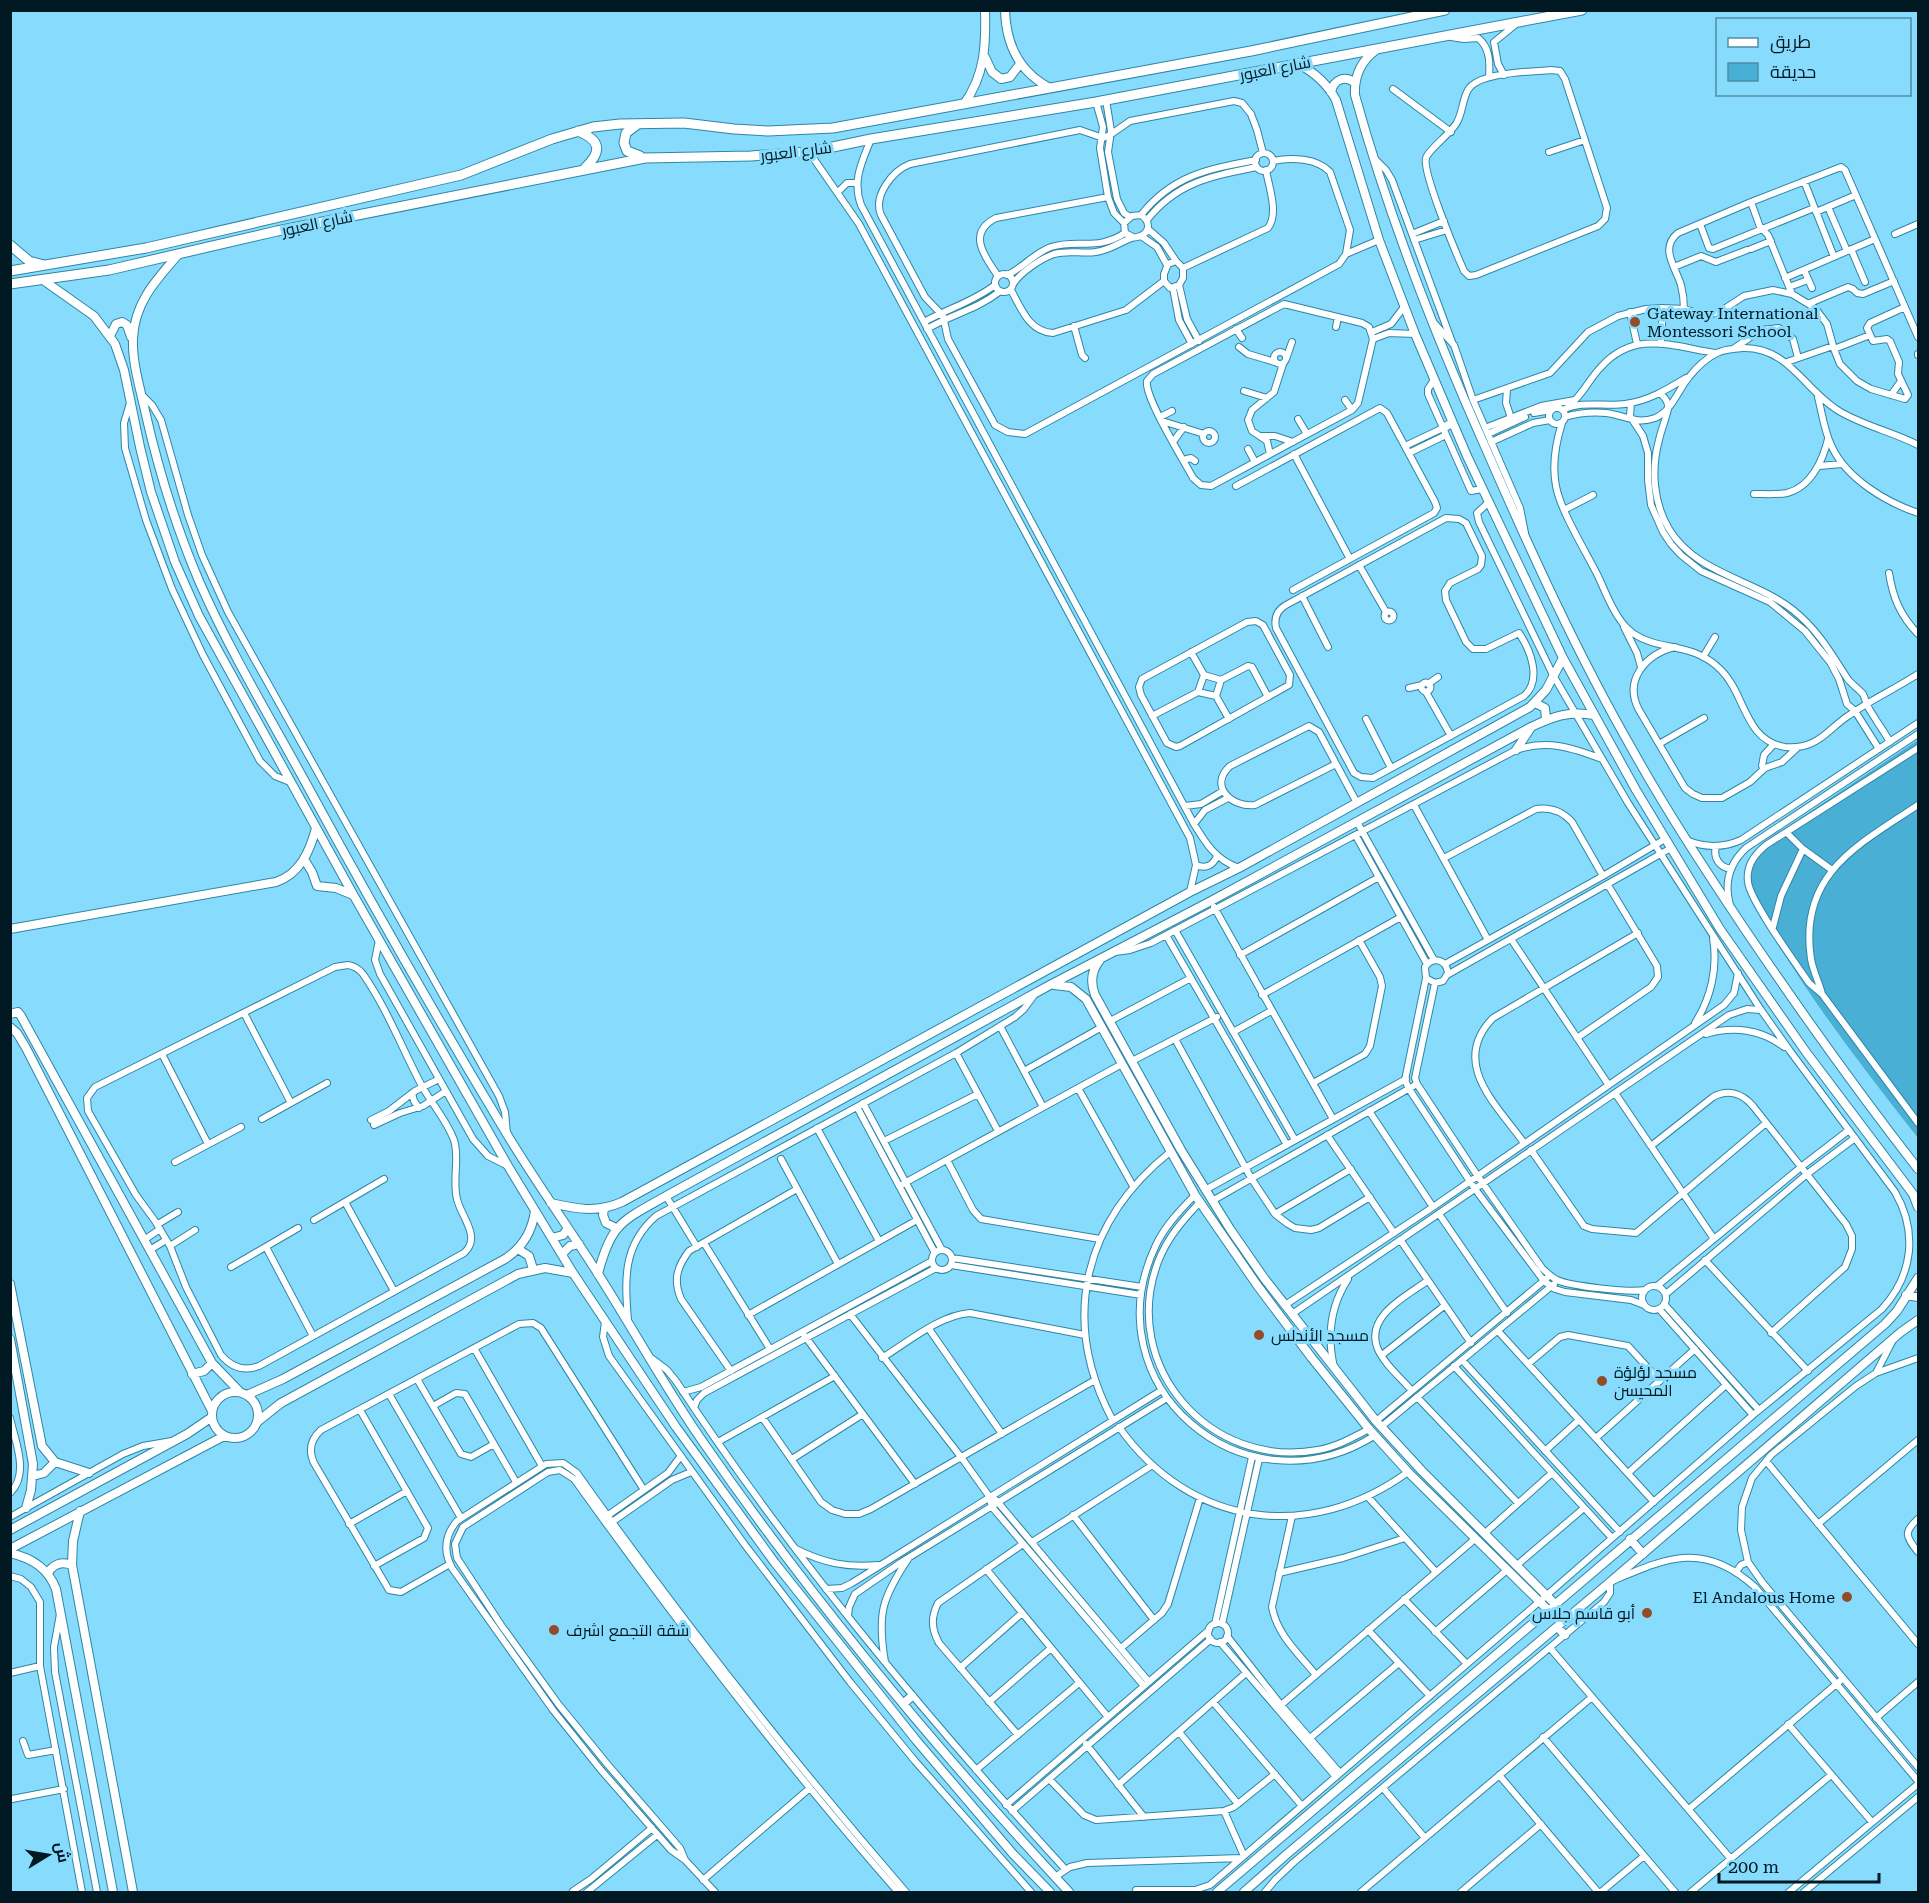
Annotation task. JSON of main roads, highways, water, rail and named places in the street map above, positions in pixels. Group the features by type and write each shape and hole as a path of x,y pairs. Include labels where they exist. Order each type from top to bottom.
{"main road":[{"name":"شارع العبور","path":"10,272 146,248 461,174 514,153 593,127 684,123 751,130 802,130 848,125 1251,51 1445,10"},
{"name":"شارع العبور","path":"10,284 109,270 277,231 645,158 752,156 809,152 871,139 1101,101 1582,10"},
{"path":"638,124 626,133 625,147 631,154 645,158"},
{"path":"578,131 593,139 597,149 596,156 583,169"},
{"path":"10,244 29,261 46,266"}],"place":[{"name":"Gateway International Montessori School","path":"1635,322"},
{"name":"مسجد الأندلس","path":"1259,1335"},
{"name":"مسجد لؤلؤة المحيسن","path":"1602,1381"},
{"name":"El Andalous Home","path":"1847,1597"},
{"name":"أبو قاسم جلاس","path":"1647,1613"},
{"name":"شقة التجمع اشرف","path":"554,1630"}]}
